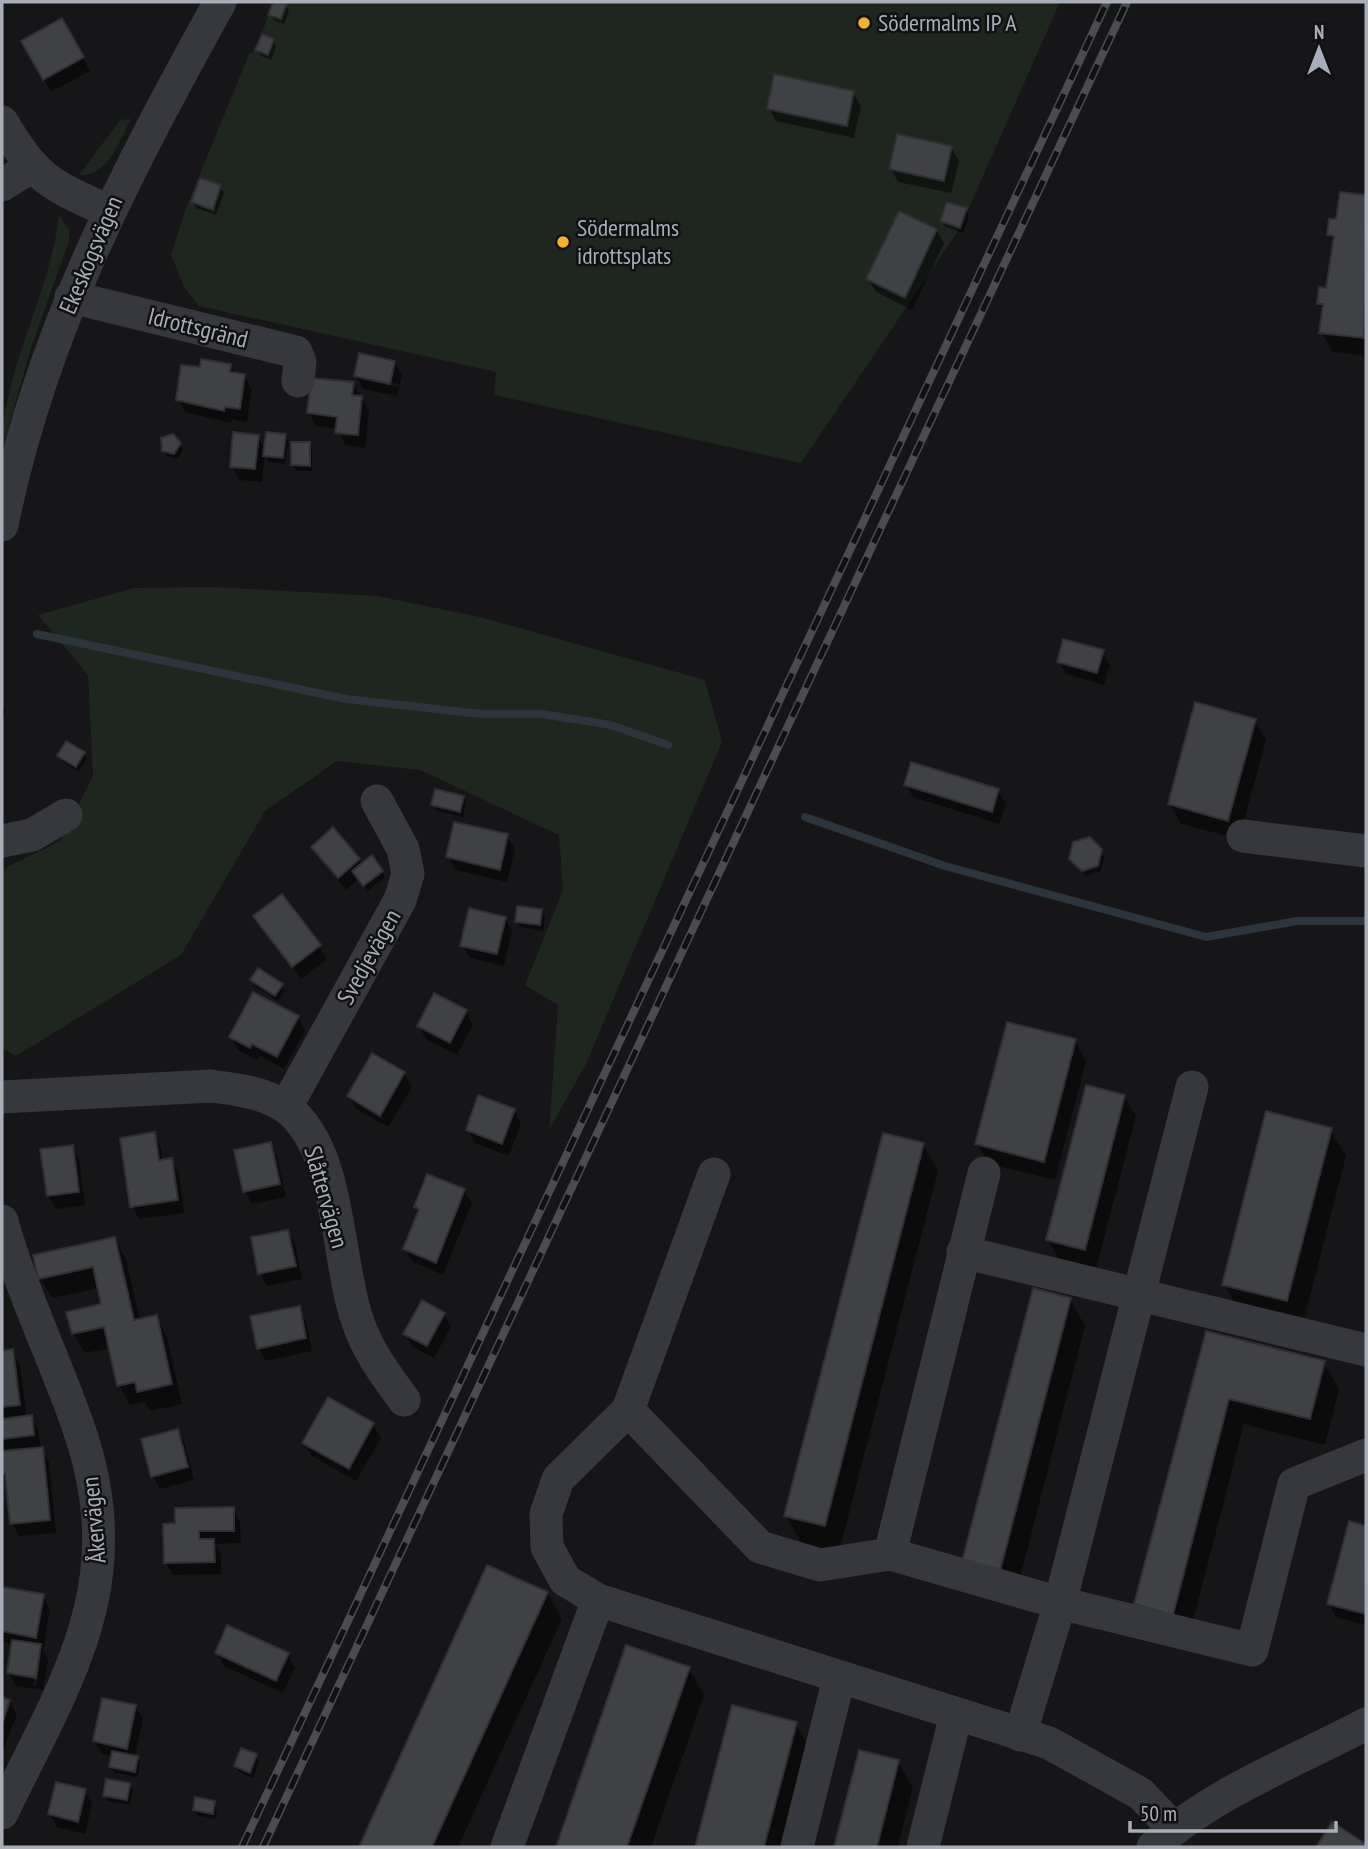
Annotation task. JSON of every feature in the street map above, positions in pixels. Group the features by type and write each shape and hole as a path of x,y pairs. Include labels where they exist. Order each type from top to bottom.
{"street":[{"name":"Ekeskogsvägen","path":"2,525 22,438 71,297 108,211 220,2"},
{"path":"2,122 31,167 46,180 108,211"},
{"path":"2,185 31,167"},
{"name":"Idrottsgränd","path":"71,297 296,352 300,362 298,381"},
{"name":"Svedjevägen","path":"286,1107 400,901 408,874 402,849 377,801"},
{"path":"2,841 32,835 65,815"},
{"path":"1242,836 1366,851"},
{"path":"2,1097 211,1086 236,1089 286,1107"},
{"path":"1020,1735 1060,1603 1192,1087"},
{"name":"Slåttervägen","path":"286,1107 310,1138 324,1170 361,1329 373,1357 404,1400"},
{"path":"890,1554 984,1172"},
{"path":"714,1174 628,1410 558,1479 546,1514 547,1547 565,1580 598,1600 1049,1743 1141,1794 1163,1838 1237,1791 1366,1724"},
{"name":"Åkervägen","path":"2,1221 82,1440 93,1486 99,1555 98,1573 80,1648 2,1814"},
{"path":"964,1252 1366,1350"},
{"path":"628,1410 761,1547 820,1565 890,1554 1060,1603 1252,1650 1294,1484 1366,1455"},
{"path":"507,1847 598,1600"},
{"path":"797,1847 839,1678"},
{"path":"923,1847 956,1715"}],"shaded area":[{"name":"Södermalms idrottsplats","path":"273,2 1060,2 960,228 801,463 494,395 496,372 199,306 184,287 171,255 185,211 249,54 256,50"},
{"path":"131,119 105,164 89,174 79,175 120,120"},
{"path":"59,215 69,230 69,241 31,348 2,450 10,390 46,274"},
{"path":"213,587 377,596 480,617 705,680 722,742 586,1064 549,1130 558,1005 525,985 563,890 559,835 420,770 337,761 265,811 181,955 16,1056 2,1048 3,869 60,841 93,776 88,675 38,615 134,588"}],"building":[{"path":"273,2 287,3 281,19 268,15"},
{"path":"62,18 84,57 43,80 21,41"},
{"path":"262,34 274,39 268,55 255,50"},
{"path":"774,74 854,91 847,126 767,109"},
{"path":"897,134 952,146 944,181 889,169"},
{"path":"200,178 221,185 213,210 191,202"},
{"path":"1340,192 1366,195 1364,338 1319,333 1323,304 1317,304 1319,287 1326,288 1334,236 1327,235 1329,219 1336,219"},
{"path":"947,202 967,208 960,228 940,221"},
{"path":"899,211 937,229 905,298 866,279"},
{"path":"359,353 395,361 390,384 354,376"},
{"path":"201,359 231,364 230,372 245,374 240,409 225,407 224,411 176,400 181,365 200,367"},
{"path":"311,378 354,382 352,395 362,396 358,435 335,433 337,417 307,413"},
{"path":"233,432 259,435 255,469 230,467"},
{"path":"266,432 286,434 283,458 263,456"},
{"path":"173,434 181,443 174,454 162,451 161,438"},
{"path":"291,442 310,442 310,466 291,465"},
{"path":"1063,639 1104,650 1097,673 1057,662"},
{"path":"1195,702 1256,719 1228,821 1168,804"},
{"path":"66,741 85,752 76,767 57,756"},
{"path":"911,762 999,789 992,812 904,785"},
{"path":"435,789 464,796 460,812 431,805"},
{"path":"454,822 508,834 500,870 446,857"},
{"path":"333,827 360,859 338,878 311,847"},
{"path":"1090,837 1102,849 1098,866 1082,871 1069,859 1073,842"},
{"path":"372,855 383,871 363,886 352,871"},
{"path":"282,894 321,945 292,967 253,916"},
{"path":"517,906 542,909 540,925 515,922"},
{"path":"469,908 506,917 497,954 460,946"},
{"path":"258,968 283,984 275,996 250,980"},
{"path":"253,992 299,1016 277,1057 252,1044 250,1048 229,1037"},
{"path":"434,993 467,1010 450,1043 417,1026"},
{"path":"1007,1022 1076,1039 1044,1162 975,1144"},
{"path":"372,1053 405,1072 380,1116 347,1096"},
{"path":"1086,1085 1125,1095 1085,1250 1046,1240"},
{"path":"478,1095 515,1109 502,1144 466,1130"},
{"path":"1266,1111 1332,1128 1287,1301 1222,1285"},
{"path":"155,1132 159,1160 172,1158 178,1200 130,1207 120,1138"},
{"path":"883,1133 924,1143 825,1526 784,1516"},
{"path":"271,1142 280,1184 243,1192 234,1150"},
{"path":"73,1145 79,1192 47,1196 40,1149"},
{"path":"427,1174 465,1189 436,1263 403,1249 419,1209 414,1207"},
{"path":"288,1230 296,1266 258,1274 251,1237"},
{"path":"115,1237 134,1320 157,1315 172,1384 137,1392 135,1382 117,1386 104,1327 72,1334 66,1312 101,1304 93,1267 38,1279 33,1255"},
{"path":"1033,1288 1071,1298 1000,1571 962,1561"},
{"path":"422,1300 445,1313 427,1346 403,1334"},
{"path":"300,1306 306,1338 257,1349 250,1316"},
{"path":"1206,1331 1325,1361 1310,1419 1229,1399 1173,1615 1134,1604"},
{"path":"13,1349 20,1405 2,1407 2,1351"},
{"path":"328,1397 374,1423 349,1469 302,1443"},
{"path":"32,1415 34,1435 2,1439 2,1419"},
{"path":"178,1429 188,1467 151,1477 141,1439"},
{"path":"43,1447 50,1520 10,1524 5,1474 2,1474 2,1451"},
{"path":"234,1507 234,1531 199,1531 199,1539 214,1539 215,1562 164,1563 163,1524 175,1523 175,1508"},
{"path":"1349,1521 1366,1526 1365,1614 1327,1604"},
{"path":"487,1565 548,1592 432,1847 359,1847"},
{"path":"2,1587 44,1594 36,1638 2,1631"},
{"path":"227,1625 289,1653 276,1681 215,1653"},
{"path":"12,1640 41,1644 36,1678 7,1673"},
{"path":"626,1645 690,1667 627,1847 556,1847"},
{"path":"2,1697 10,1700 2,1724"},
{"path":"102,1698 136,1705 127,1749 93,1741"},
{"path":"732,1705 797,1722 764,1847 695,1847"},
{"path":"241,1748 257,1754 250,1773 234,1766"},
{"path":"859,1750 899,1760 877,1847 834,1847"},
{"path":"112,1751 138,1756 135,1772 109,1767"},
{"path":"106,1779 130,1783 127,1800 103,1796"},
{"path":"56,1782 86,1789 78,1822 48,1814"},
{"path":"195,1797 215,1801 213,1814 193,1810"},
{"path":"1332,1822 1366,1844 1366,1847 1316,1847"}],"waterway":[{"path":"37,634 346,699 481,714 542,714 611,725 668,745"},
{"path":"805,817 945,866 1206,937 1297,921 1366,921"}],"railway":[{"path":"242,1847 1107,2"},
{"path":"263,1847 1127,2"}],"place":[{"name":"Södermalms IP A","path":"864,23"},
{"name":"Södermalms idrottsplats","path":"563,242"}]}
